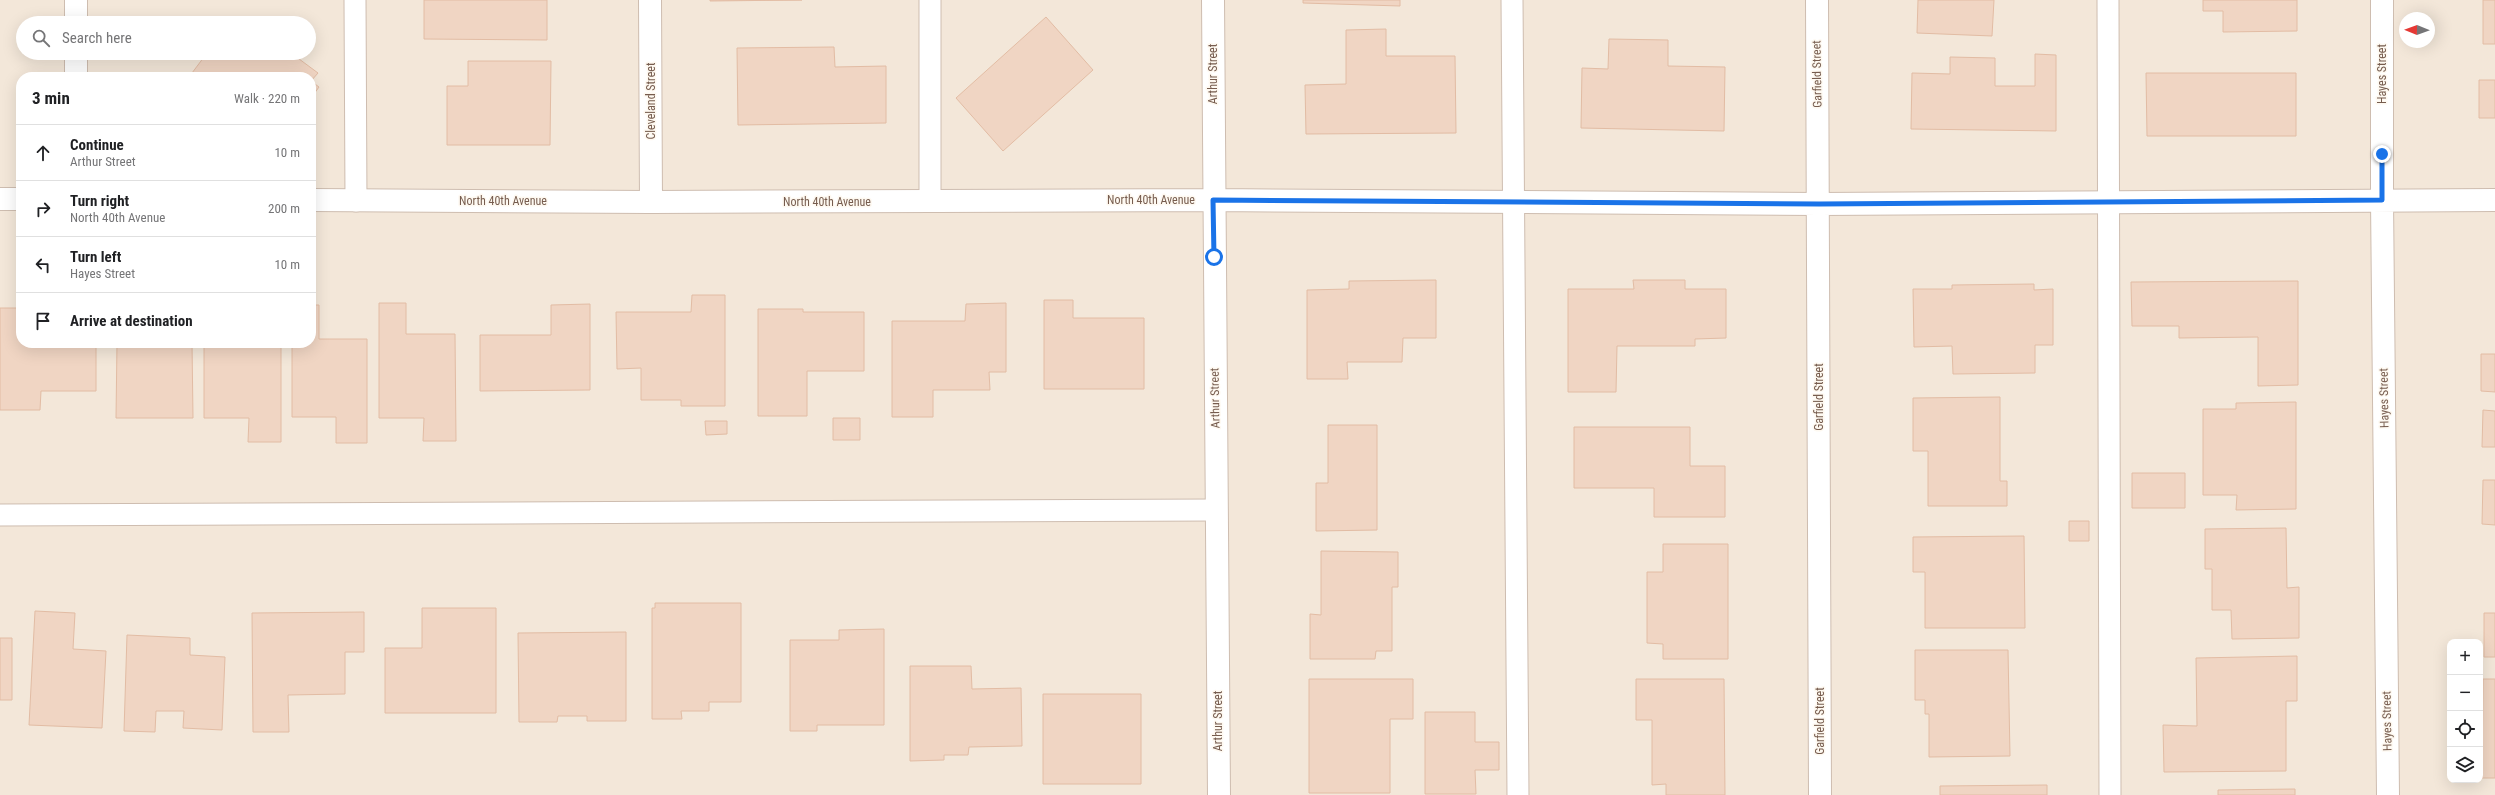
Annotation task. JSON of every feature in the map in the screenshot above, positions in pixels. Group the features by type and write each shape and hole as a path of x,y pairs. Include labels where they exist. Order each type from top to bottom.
{"street":[{"path":"76,0 76,16"},
{"name":"Cleveland Street","path":"650,0 651,202"},
{"name":"Arthur Street","path":"1213,0 1213,200 1219,795"},
{"name":"Garfield Street","path":"1817,0 1819,204 1820,795"},
{"name":"Hayes Street","path":"2382,0 2382,200 2388,795"},
{"path":"76,60 76,72"},
{"path":"0,199 16,199"},
{"name":"North 40th Avenue","path":"316,200 651,202 1213,200 1819,204 2495,200"}],"lane":[{"path":"355,0 356,201"},
{"path":"930,0 930,201"},
{"path":"1512,0 1512,202 1518,795"},
{"path":"2108,0 2110,795"},
{"path":"0,515 1216,510"}],"shaded area":[{"path":"0,0 2495,0 2495,795 0,795"}],"building":[{"path":"424,0 547,0 547,40 424,39"},
{"path":"710,0 802,0 710,1"},
{"path":"1303,0 1400,0 1400,6 1303,3"},
{"path":"1918,0 1994,0 1992,36 1917,33"},
{"path":"2203,0 2297,0 2297,31 2223,32 2223,11 2203,11"},
{"path":"2483,0 2495,0 2495,44 2483,44"},
{"path":"1046,17 1093,70 1003,151 956,98"},
{"path":"1386,29 1386,56 1455,56 1456,133 1306,134 1305,85 1346,84 1346,30"},
{"path":"1609,39 1668,40 1668,66 1725,67 1724,131 1581,128 1582,68 1608,69"},
{"path":"834,47 835,67 886,66 886,123 738,125 737,48"},
{"path":"2035,54 2056,55 2056,131 1911,129 1912,73 1950,74 1950,57 1995,58 1995,86 2035,86"},
{"path":"202,60 300,60 318,73 316,75 316,72 193,72"},
{"path":"468,61 551,61 550,145 447,145 447,86 468,86"},
{"path":"2146,73 2296,73 2296,136 2147,136"},
{"path":"2479,80 2495,80 2495,118 2479,118"},
{"path":"1436,280 1436,338 1403,338 1402,362 1347,362 1348,379 1307,379 1307,290 1349,289 1349,281"},
{"path":"1633,280 1685,280 1685,289 1726,289 1726,338 1695,339 1695,346 1617,346 1616,392 1568,392 1568,289 1634,289"},
{"path":"2298,281 2298,385 2258,386 2258,337 2179,338 2179,326 2132,326 2131,282"},
{"path":"2034,284 2034,290 2053,289 2053,345 2035,345 2035,373 1953,374 1952,346 1914,347 1913,289 1952,289 1952,285"},
{"path":"692,295 725,295 725,406 681,406 681,400 641,400 641,368 617,369 616,312 691,312"},
{"path":"1044,300 1073,300 1073,318 1144,318 1144,389 1044,389"},
{"path":"379,303 406,303 406,334 455,334 456,441 423,441 424,418 379,418"},
{"path":"1006,303 1006,372 989,372 990,390 933,390 933,417 892,417 892,321 965,321 966,304"},
{"path":"590,304 590,390 480,391 480,335 551,335 551,305"},
{"path":"316,305 319,305 319,339 367,339 367,443 336,443 336,417 292,417 292,348 316,348"},
{"path":"0,308 16,308 16,348 96,348 96,391 41,391 40,410 0,410"},
{"path":"758,309 803,309 803,312 864,312 864,371 807,371 807,416 758,416"},
{"path":"117,348 192,348 193,418 116,418"},
{"path":"204,348 281,348 281,442 248,442 249,418 204,418"},
{"path":"2481,354 2495,354 2495,392 2481,391"},
{"path":"2000,397 2000,481 2007,481 2007,506 1928,506 1928,451 1913,451 1913,398"},
{"path":"2296,402 2296,509 2236,510 2237,495 2203,495 2203,409 2236,409 2236,403"},
{"path":"2483,410 2495,411 2495,447 2482,447"},
{"path":"833,418 860,418 860,440 833,440"},
{"path":"705,421 727,421 727,434 706,435"},
{"path":"1328,425 1377,425 1377,530 1316,531 1316,483 1328,483"},
{"path":"1574,427 1690,427 1690,466 1725,466 1725,517 1654,517 1654,488 1574,488"},
{"path":"2132,473 2185,473 2185,508 2132,508"},
{"path":"2483,480 2495,480 2495,525 2482,524"},
{"path":"2069,521 2089,521 2089,541 2069,541"},
{"path":"2286,528 2287,588 2299,587 2299,638 2232,639 2231,610 2212,610 2212,569 2205,569 2205,529"},
{"path":"2024,536 2025,628 1925,628 1925,572 1913,572 1913,537"},
{"path":"1663,544 1728,544 1728,659 1663,659 1663,644 1647,643 1647,572 1663,572"},
{"path":"1321,551 1398,552 1398,587 1392,587 1392,651 1376,651 1375,659 1310,659 1310,614 1321,615"},
{"path":"655,603 741,603 741,702 709,702 709,711 681,711 682,719 652,719 652,608 655,608"},
{"path":"422,608 496,608 496,713 385,713 385,648 422,648"},
{"path":"35,611 75,613 73,649 106,651 102,728 29,725"},
{"path":"364,612 364,652 345,652 345,694 288,695 289,732 253,732 252,613"},
{"path":"2484,613 2495,613 2495,657 2484,657"},
{"path":"884,629 884,725 817,725 817,731 790,731 790,640 839,640 839,630"},
{"path":"626,632 626,721 587,721 587,716 558,716 557,722 519,722 518,633"},
{"path":"127,635 190,638 190,655 225,657 222,730 183,728 184,711 156,711 155,732 124,731"},
{"path":"0,638 12,638 12,700 0,700"},
{"path":"1915,650 2008,650 2010,756 1929,757 1929,714 1925,714 1925,700 1915,700"},
{"path":"2297,656 2297,701 2286,701 2286,771 2164,772 2163,725 2197,726 2196,658"},
{"path":"910,666 971,666 972,689 1021,688 1022,746 969,747 968,755 944,755 944,760 910,761"},
{"path":"1309,679 1413,679 1413,719 1390,719 1390,793 1309,793"},
{"path":"1636,679 1724,679 1725,795 1666,795 1666,784 1652,785 1652,720 1636,720"},
{"path":"2483,679 2495,679 2495,778 2483,778"},
{"path":"1043,694 1141,694 1141,784 1043,784"},
{"path":"1425,712 1475,712 1475,742 1499,742 1499,770 1475,770 1476,794 1425,794"},
{"path":"2047,785 2047,795 1940,795 1940,786"},
{"path":"2295,789 2295,795 2218,795 2218,790"}],"route":[{"path":"1214,257 1213,200 1819,204 2382,200 2382,154"}]}
